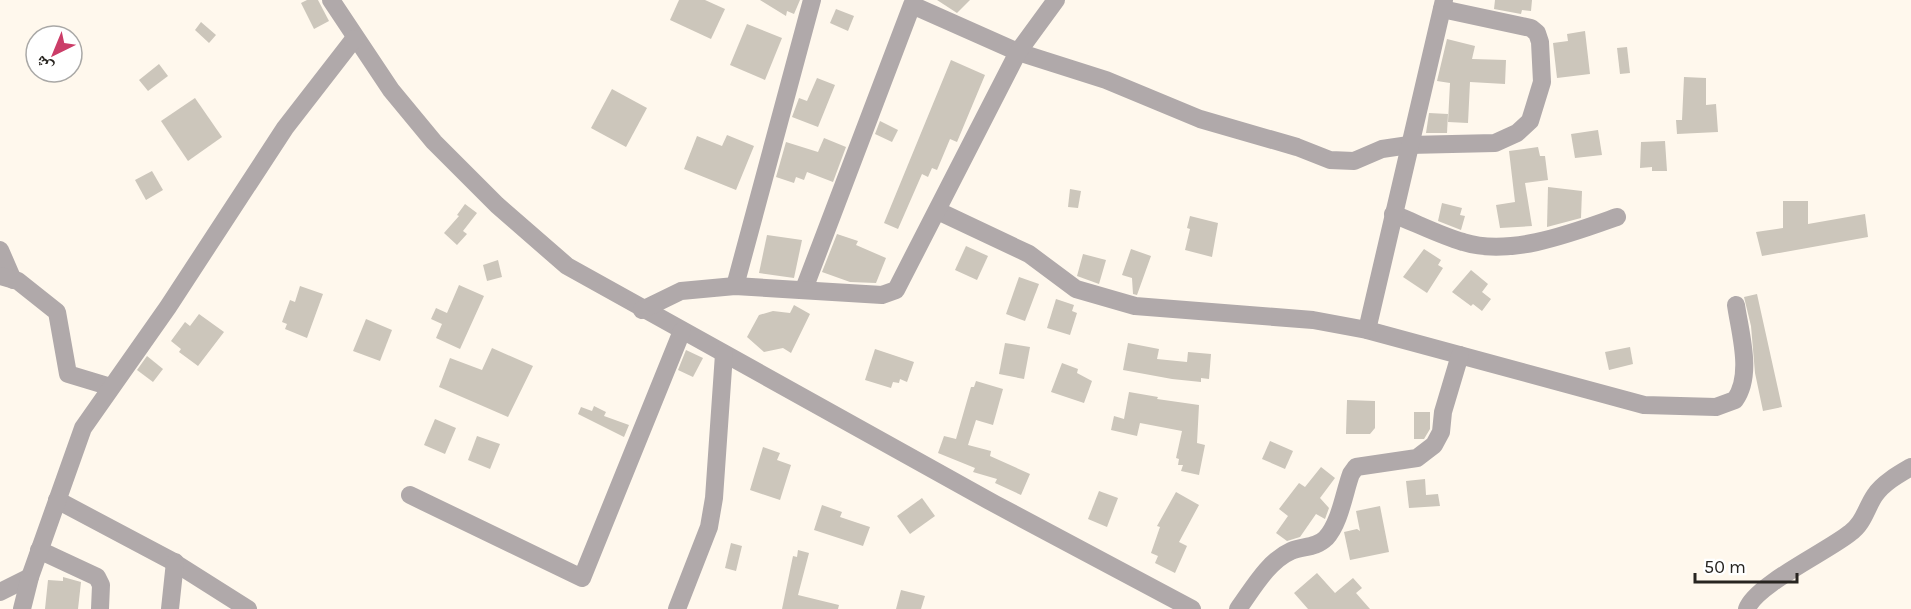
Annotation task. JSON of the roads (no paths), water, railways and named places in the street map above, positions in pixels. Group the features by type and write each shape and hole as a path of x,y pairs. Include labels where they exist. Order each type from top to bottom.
{"street":[{"path":"331,0 354,39 391,90 434,142 497,205 567,266 642,310 995,504 1192,609"},
{"path":"735,286 812,0"},
{"path":"642,310 681,291 735,286 882,295 896,290 1018,52 1056,0"},
{"path":"804,289 907,3 1018,52 1106,80 1200,118 1297,147 1330,160 1354,161 1382,149 1409,145 1495,143 1517,133 1530,121 1542,82 1540,42 1537,33 1531,28 1443,5 1409,145 1367,330"},
{"path":"22,609 39,550 83,428 168,307 285,128 354,39"},
{"path":"938,211 1029,254 1076,289 1098,297 1135,306 1313,320 1367,330 1644,405 1716,407 1735,400 1743,383 1743,354 1736,305"},
{"path":"1393,214 1464,243 1493,248 1561,237 1617,217"},
{"path":"0,250 7,278 57,312 68,374 111,387"},
{"path":"410,495 582,578 682,331"},
{"path":"677,609 709,527 714,498 724,354"},
{"path":"1238,609 1257,582 1280,558 1292,550 1324,541 1332,531 1351,474 1356,467 1417,458 1434,446 1441,432 1443,412 1460,355"},
{"path":"1747,609 1759,592 1851,533 1864,519 1879,490 1911,466"},
{"path":"57,500 175,562 248,609"},
{"path":"39,550 98,577 101,585 100,609"},
{"path":"170,609 175,562"},
{"path":"0,592 30,577"}]}
